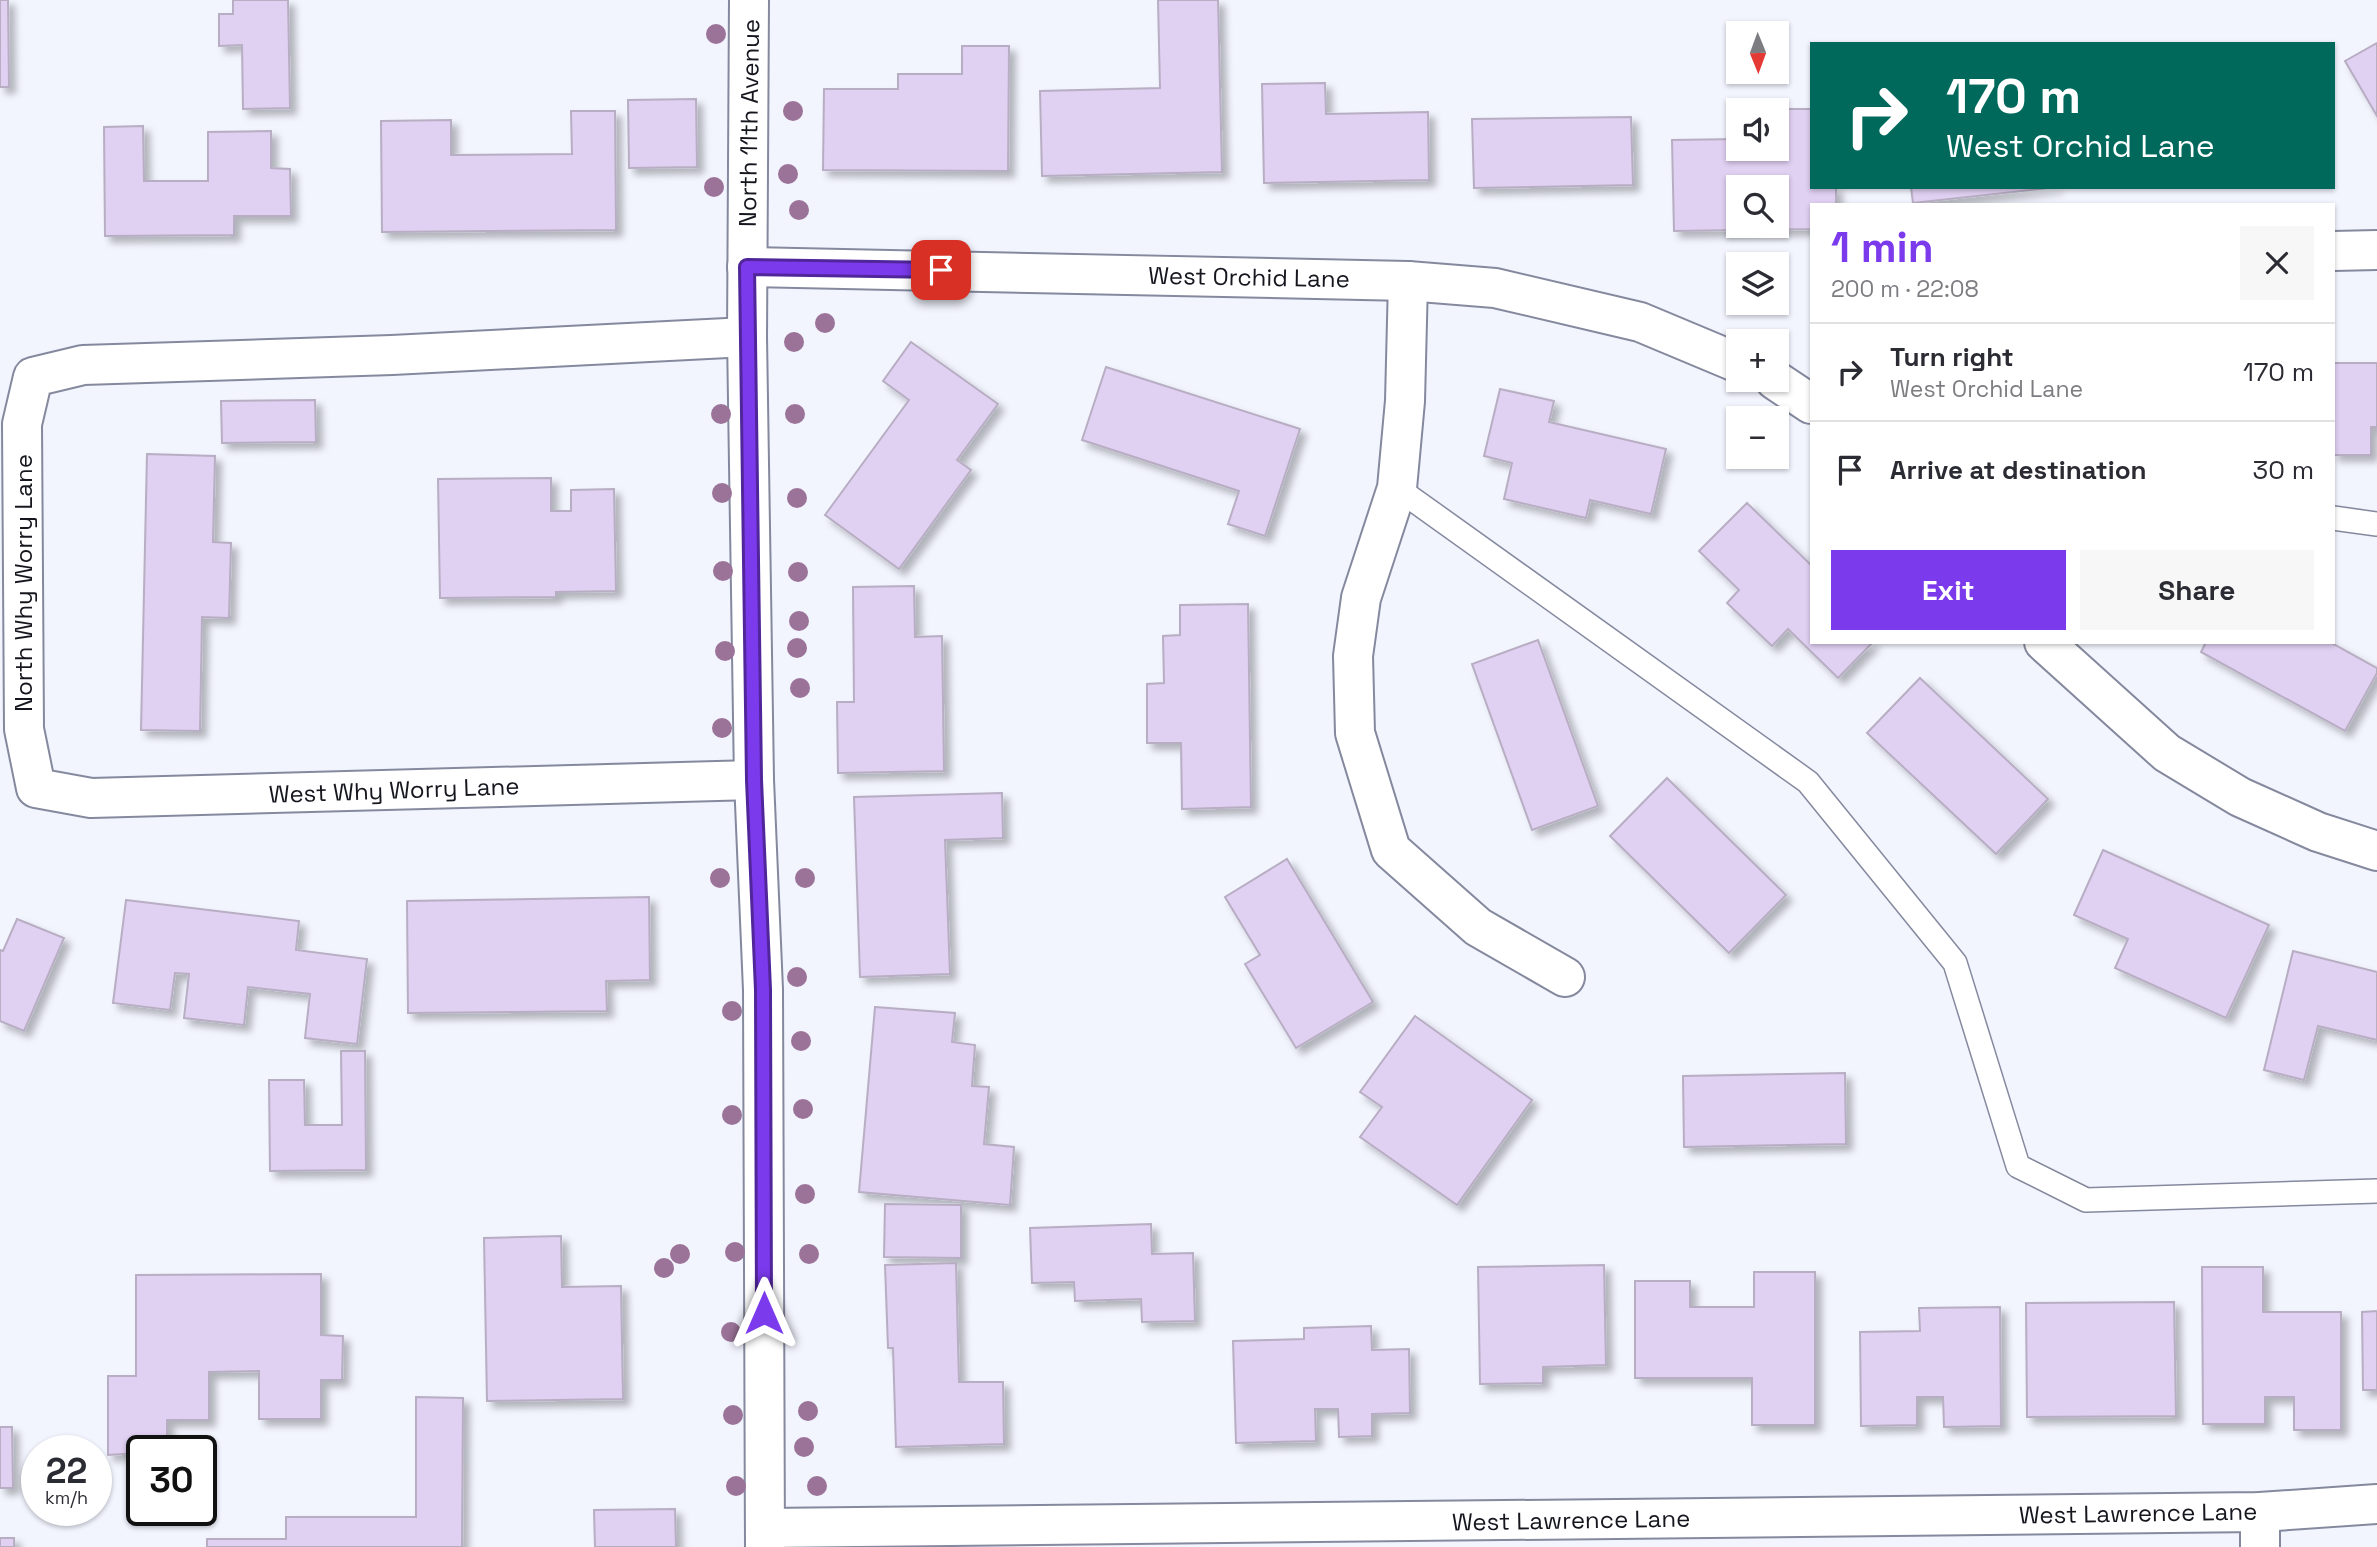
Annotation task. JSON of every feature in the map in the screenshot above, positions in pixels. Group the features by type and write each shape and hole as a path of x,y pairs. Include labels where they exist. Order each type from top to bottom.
{"street":[{"name":"North 11th Avenue","path":"749,0 747,337 754,780 763,990 765,1537"},
{"path":"2335,251 2377,250"},
{"name":"West Orchid Lane","path":"747,267 1408,281 1495,288 1640,323 1726,358"},
{"path":"1408,281 1405,401 1397,488 1361,598 1353,656 1355,733 1391,850 1478,927 1565,977"},
{"name":"North Why Worry Lane","path":"36,788 23,715 22,424 33,377 83,365 392,355 747,337"},
{"path":"1789,389 1810,403"},
{"path":"2047,644 2166,753 2240,797 2318,832 2377,851"},
{"name":"West Why Worry Lane","path":"36,788 90,798 754,780"},
{"name":"West Lawrence Lane","path":"765,1537 2260,1530 2377,1504"}],"lane":[{"path":"1397,488 1808,782 1955,962 2018,1166 2086,1200 2377,1191"},
{"path":"2335,518 2377,524"}],"building":[{"path":"0,0 8,0 9,87 0,87"},
{"path":"233,0 288,0 290,108 243,109 242,45 219,46 219,14 233,14"},
{"path":"1158,0 1218,0 1222,172 1042,176 1040,91 1160,88"},
{"path":"2377,43 2377,116 2345,61"},
{"path":"962,46 1009,46 1008,171 823,170 824,89 898,89 898,74 962,74"},
{"path":"1325,83 1326,114 1428,112 1429,180 1264,183 1262,84"},
{"path":"696,99 697,167 629,168 628,100"},
{"path":"1789,109 1810,109 1810,189 1836,189 1836,203 1810,203 1810,229 1789,229 1789,175 1726,175 1726,230 1674,231 1672,140 1726,139 1726,161 1789,161"},
{"path":"571,111 615,111 616,230 382,232 381,121 451,120 451,155 572,154"},
{"path":"1631,117 1633,185 1474,188 1472,119"},
{"path":"143,126 144,181 208,181 208,132 271,131 271,168 290,169 291,216 234,216 234,235 105,236 104,127"},
{"path":"1911,189 2040,189 1913,203"},
{"path":"911,342 998,404 957,460 971,470 899,569 825,515 909,400 883,381"},
{"path":"2335,363 2377,363 2377,427 2371,427 2371,455 2335,455"},
{"path":"1106,367 1300,429 1265,536 1228,524 1239,491 1082,440"},
{"path":"1500,389 1554,401 1549,422 1666,449 1651,514 1590,500 1586,518 1504,499 1512,463 1484,456"},
{"path":"315,400 316,442 222,443 221,401"},
{"path":"147,454 215,456 213,542 231,543 229,618 202,617 200,731 141,730"},
{"path":"551,478 551,511 571,511 571,490 614,489 616,591 556,592 556,597 440,598 438,479"},
{"path":"1747,503 1810,564 1810,644 1871,644 1838,678 1788,629 1772,646 1727,603 1739,590 1699,551"},
{"path":"914,586 915,637 942,636 944,771 838,773 837,702 854,702 853,587"},
{"path":"1248,604 1251,807 1182,809 1181,743 1147,743 1147,684 1164,683 1163,636 1180,635 1180,605"},
{"path":"1538,640 1598,806 1532,830 1472,664"},
{"path":"2205,644 2334,644 2377,668 2377,673 2345,731 2201,652"},
{"path":"1920,678 2048,799 1996,854 1867,733"},
{"path":"1667,778 1786,895 1729,953 1610,836"},
{"path":"1002,793 1003,838 945,840 950,974 860,977 854,797"},
{"path":"2103,850 2269,925 2226,1018 2115,968 2128,939 2074,915"},
{"path":"1287,859 1373,1002 1296,1048 1245,964 1260,955 1225,897"},
{"path":"649,897 650,980 606,981 607,1011 408,1013 407,901"},
{"path":"126,900 299,921 296,950 367,959 357,1044 305,1038 310,994 248,987 244,1025 184,1018 189,974 175,973 170,1010 113,1003"},
{"path":"17,919 64,938 24,1031 0,1021 0,950 3,951"},
{"path":"2293,951 2377,972 2377,1040 2318,1026 2304,1080 2264,1070"},
{"path":"875,1007 955,1013 952,1042 975,1045 972,1086 989,1087 984,1144 1014,1147 1010,1205 859,1192"},
{"path":"1415,1016 1532,1100 1457,1205 1360,1137 1382,1107 1360,1092"},
{"path":"341,1051 365,1051 366,1170 270,1171 269,1080 304,1080 305,1125 342,1125"},
{"path":"1845,1073 1846,1144 1684,1147 1683,1076"},
{"path":"885,1204 961,1205 961,1258 884,1257"},
{"path":"1151,1224 1152,1254 1193,1253 1195,1321 1142,1322 1141,1299 1075,1301 1074,1282 1032,1283 1030,1228"},
{"path":"561,1236 562,1287 621,1286 623,1399 487,1401 484,1238"},
{"path":"956,1263 959,1382 1003,1382 1004,1444 896,1447 893,1348 888,1348 885,1265"},
{"path":"1604,1265 1606,1365 1543,1367 1543,1383 1480,1384 1478,1267"},
{"path":"2202,1267 2263,1267 2263,1312 2341,1312 2341,1430 2294,1430 2294,1397 2265,1397 2265,1424 2203,1424"},
{"path":"1754,1272 1815,1272 1815,1425 1752,1425 1752,1378 1635,1378 1635,1281 1690,1281 1690,1307 1754,1307"},
{"path":"321,1274 321,1335 343,1336 342,1380 321,1380 321,1419 259,1419 259,1371 209,1372 209,1420 167,1420 167,1435 126,1435 126,1454 112,1455 112,1435 108,1435 108,1376 136,1376 136,1275"},
{"path":"2174,1302 2176,1416 2027,1417 2026,1303"},
{"path":"2000,1307 2001,1426 1944,1427 1943,1397 1917,1397 1917,1425 1861,1426 1860,1332 1920,1331 1919,1308"},
{"path":"2377,1311 2377,1390 2363,1390 2362,1312"},
{"path":"1371,1326 1372,1350 1409,1349 1410,1413 1372,1414 1372,1436 1339,1437 1338,1409 1315,1409 1316,1441 1236,1443 1233,1341 1304,1339 1304,1328"},
{"path":"416,1397 463,1398 462,1547 207,1547 207,1539 286,1539 286,1517 416,1517"},
{"path":"0,1427 12,1427 13,1488 0,1488"},
{"path":"675,1509 676,1547 595,1547 594,1510"},
{"path":"0,1538 14,1538 14,1547 0,1547"}],"route":[{"path":"764,1313 763,990 754,780 747,267 776,265 941,270"}]}
